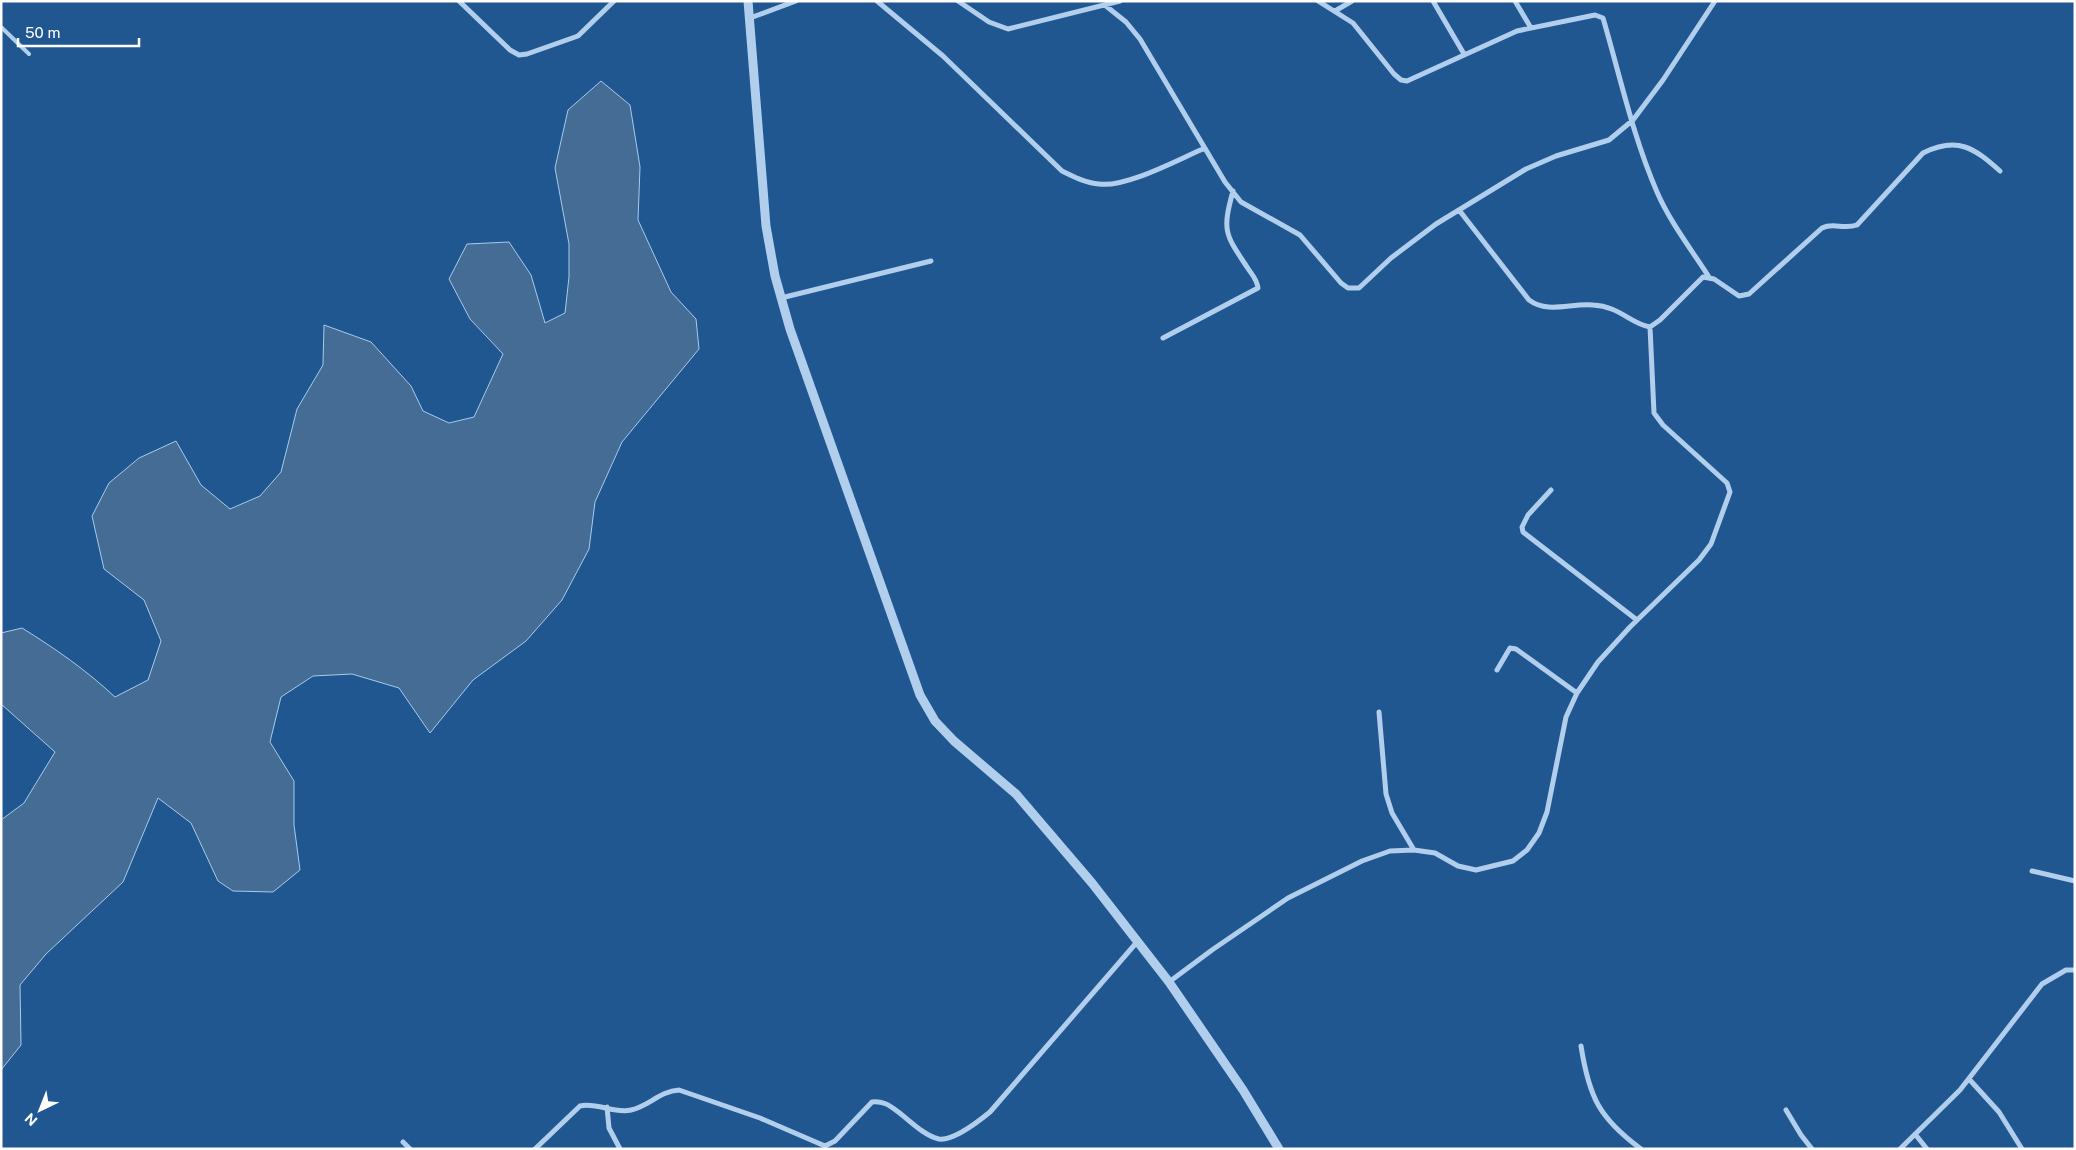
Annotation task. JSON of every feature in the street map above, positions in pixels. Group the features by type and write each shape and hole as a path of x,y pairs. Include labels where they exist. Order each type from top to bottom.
{"street":[{"path":"459,1 510,50 519,55 578,36 614,1"},
{"path":"748,1 766,226 781,298 824,428 920,695 935,721 954,741 1016,794 1092,883 1169,982 1243,1090 1279,1149"},
{"path":"750,18 796,1"},
{"path":"877,1 943,56 1062,171 1077,178 1100,185 1115,183 1142,176 1205,148"},
{"path":"958,1 989,22 1008,29 1120,1"},
{"path":"1318,1 1353,22 1401,80 1408,81 1517,31 1595,15 1603,18 1639,145 1657,193 1673,223 1709,276 1739,296 1749,294 1822,228 1827,225 1848,228 1857,224 1924,152 1936,147 1959,146 1979,152 2000,171"},
{"path":"1335,11 1352,1"},
{"path":"1433,1 1464,54"},
{"path":"1515,1 1531,28"},
{"path":"1106,6 1126,22 1140,39 1205,148 1241,202 1300,234 1341,283 1348,288 1359,288 1391,258 1459,210 1526,169 1556,156 1609,140 1633,120 1663,80 1715,1"},
{"path":"1164,338 1258,288 1257,281 1232,245 1227,233 1225,218 1233,192"},
{"path":"1459,210 1529,300 1538,307 1592,304 1606,306 1650,327"},
{"path":"781,298 931,261"},
{"path":"1650,327 1660,320 1703,277 1709,276"},
{"path":"1169,982 1288,898 1362,862 1390,851 1414,850 1435,853 1458,866 1476,870 1513,861 1527,850 1539,833 1547,812 1566,716 1577,693 1598,662 1637,620 1699,560 1707,549 1730,492 1727,482 1662,425 1654,413 1650,327"},
{"path":"1551,490 1528,515 1522,527 1523,532 1637,620"},
{"path":"1497,670 1510,648 1516,650 1577,693"},
{"path":"1379,712 1386,794 1392,813 1414,850"},
{"path":"2032,871 2075,881"},
{"path":"535,1149 580,1106 587,1104 622,1111 632,1110 669,1090 679,1090 760,1118 825,1146 835,1141 872,1102 880,1101 889,1105 930,1135 940,1139 951,1136 971,1127 990,1112 1137,942"},
{"path":"1900,1149 1969,1079 2042,984 2066,970 2075,970"},
{"path":"1581,1046 1591,1087 1606,1119 1641,1149"},
{"path":"1969,1079 1999,1112 2022,1149"},
{"path":"606,1107 609,1128 620,1149"},
{"path":"1786,1110 1801,1136 1812,1149"},
{"path":"1915,1134 1927,1149"},
{"path":"403,1142 410,1149"}],"lane":[{"path":"1,27 28,54"}],"water":[{"path":"601,81 630,105 640,167 638,220 671,292 696,319 699,349 622,442 595,502 589,549 562,600 526,641 473,680 430,733 399,688 352,674 313,676 281,697 270,742 294,781 294,825 300,870 273,892 233,891 218,881 191,823 158,798 123,882 46,954 20,985 21,1045 1,1070 1,820 24,803 55,752 1,704 1,633 22,628 70,660 115,697 148,680 161,641 144,600 104,569 92,516 109,483 139,458 176,441 201,485 230,509 260,496 281,472 297,409 323,365 324,325 371,342 411,386 423,411 449,423 474,417 503,354 470,319 449,279 467,244 509,242 531,275 545,323 565,313 569,277 569,244 555,168 568,110"}]}
